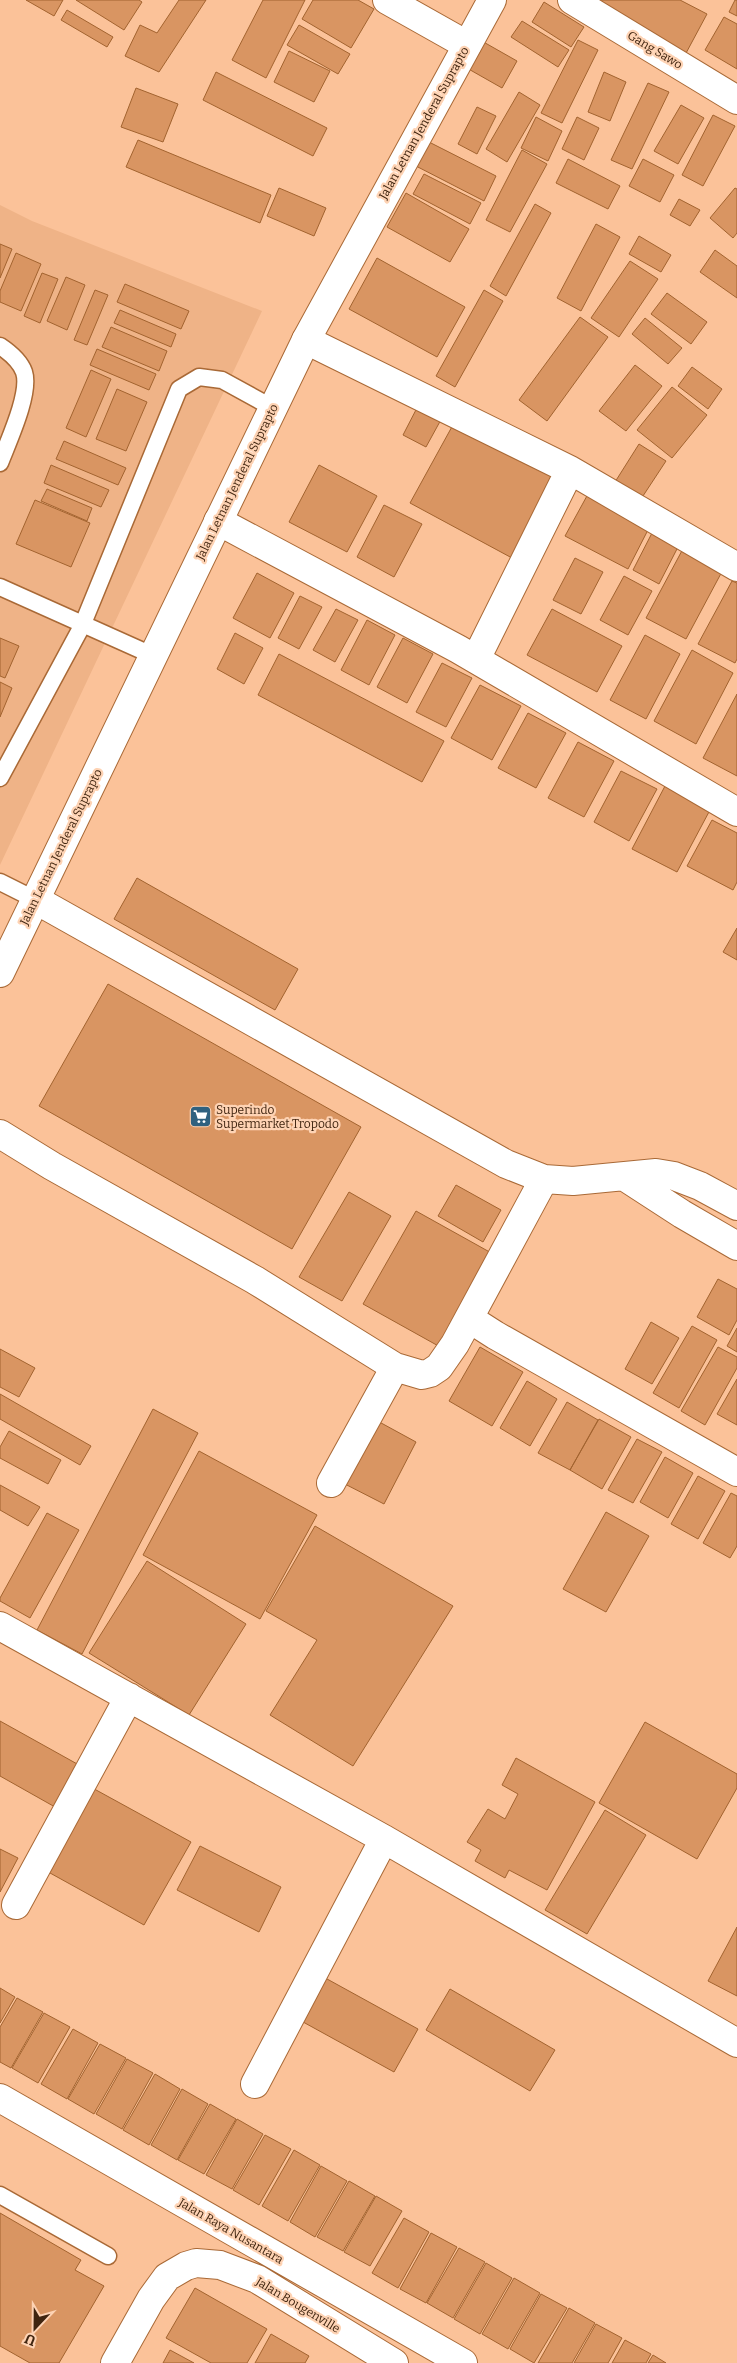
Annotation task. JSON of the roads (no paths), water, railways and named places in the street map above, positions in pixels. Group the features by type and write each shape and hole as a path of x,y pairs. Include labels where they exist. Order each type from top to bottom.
{"street":[{"path":"387,0 466,46"},
{"name":"Jalan Letnan Jenderal Suprapto","path":"0,973 306,340 492,0"},
{"name":"Gang Sawo","path":"572,0 737,100"},
{"path":"306,340 570,470 737,567"},
{"path":"476,659 570,470"},
{"path":"218,521 476,659 737,812"},
{"path":"36,900 506,1164 544,1179 573,1181 656,1173 674,1176 700,1186 737,1206"},
{"path":"0,1134 52,1166 255,1280 395,1367 422,1375 435,1371 445,1360 470,1319 544,1179"},
{"path":"625,1177 682,1214 737,1246"},
{"path":"470,1319 737,1472"},
{"path":"331,1483 395,1367"},
{"path":"0,1626 384,1839 737,2043"},
{"path":"16,1905 129,1697"},
{"path":"255,2084 384,1839"},
{"name":"Jalan Raya Nusantara","path":"0,2098 462,2363"},
{"name":"Jalan Bougenville","path":"115,2363 151,2299 167,2277 186,2266 196,2263 220,2265 257,2279 394,2363"}],"lane":[{"path":"0,346 16,360 24,373 24,389 0,463"},
{"path":"0,778 82,626 179,389 199,377 222,380 273,408"},
{"path":"0,587 82,626 154,656"},
{"path":"0,882 36,900"},
{"path":"0,2195 108,2256"}],"place":[{"name":"Superindo Supermarket Tropodo","path":"200,1117"}]}
